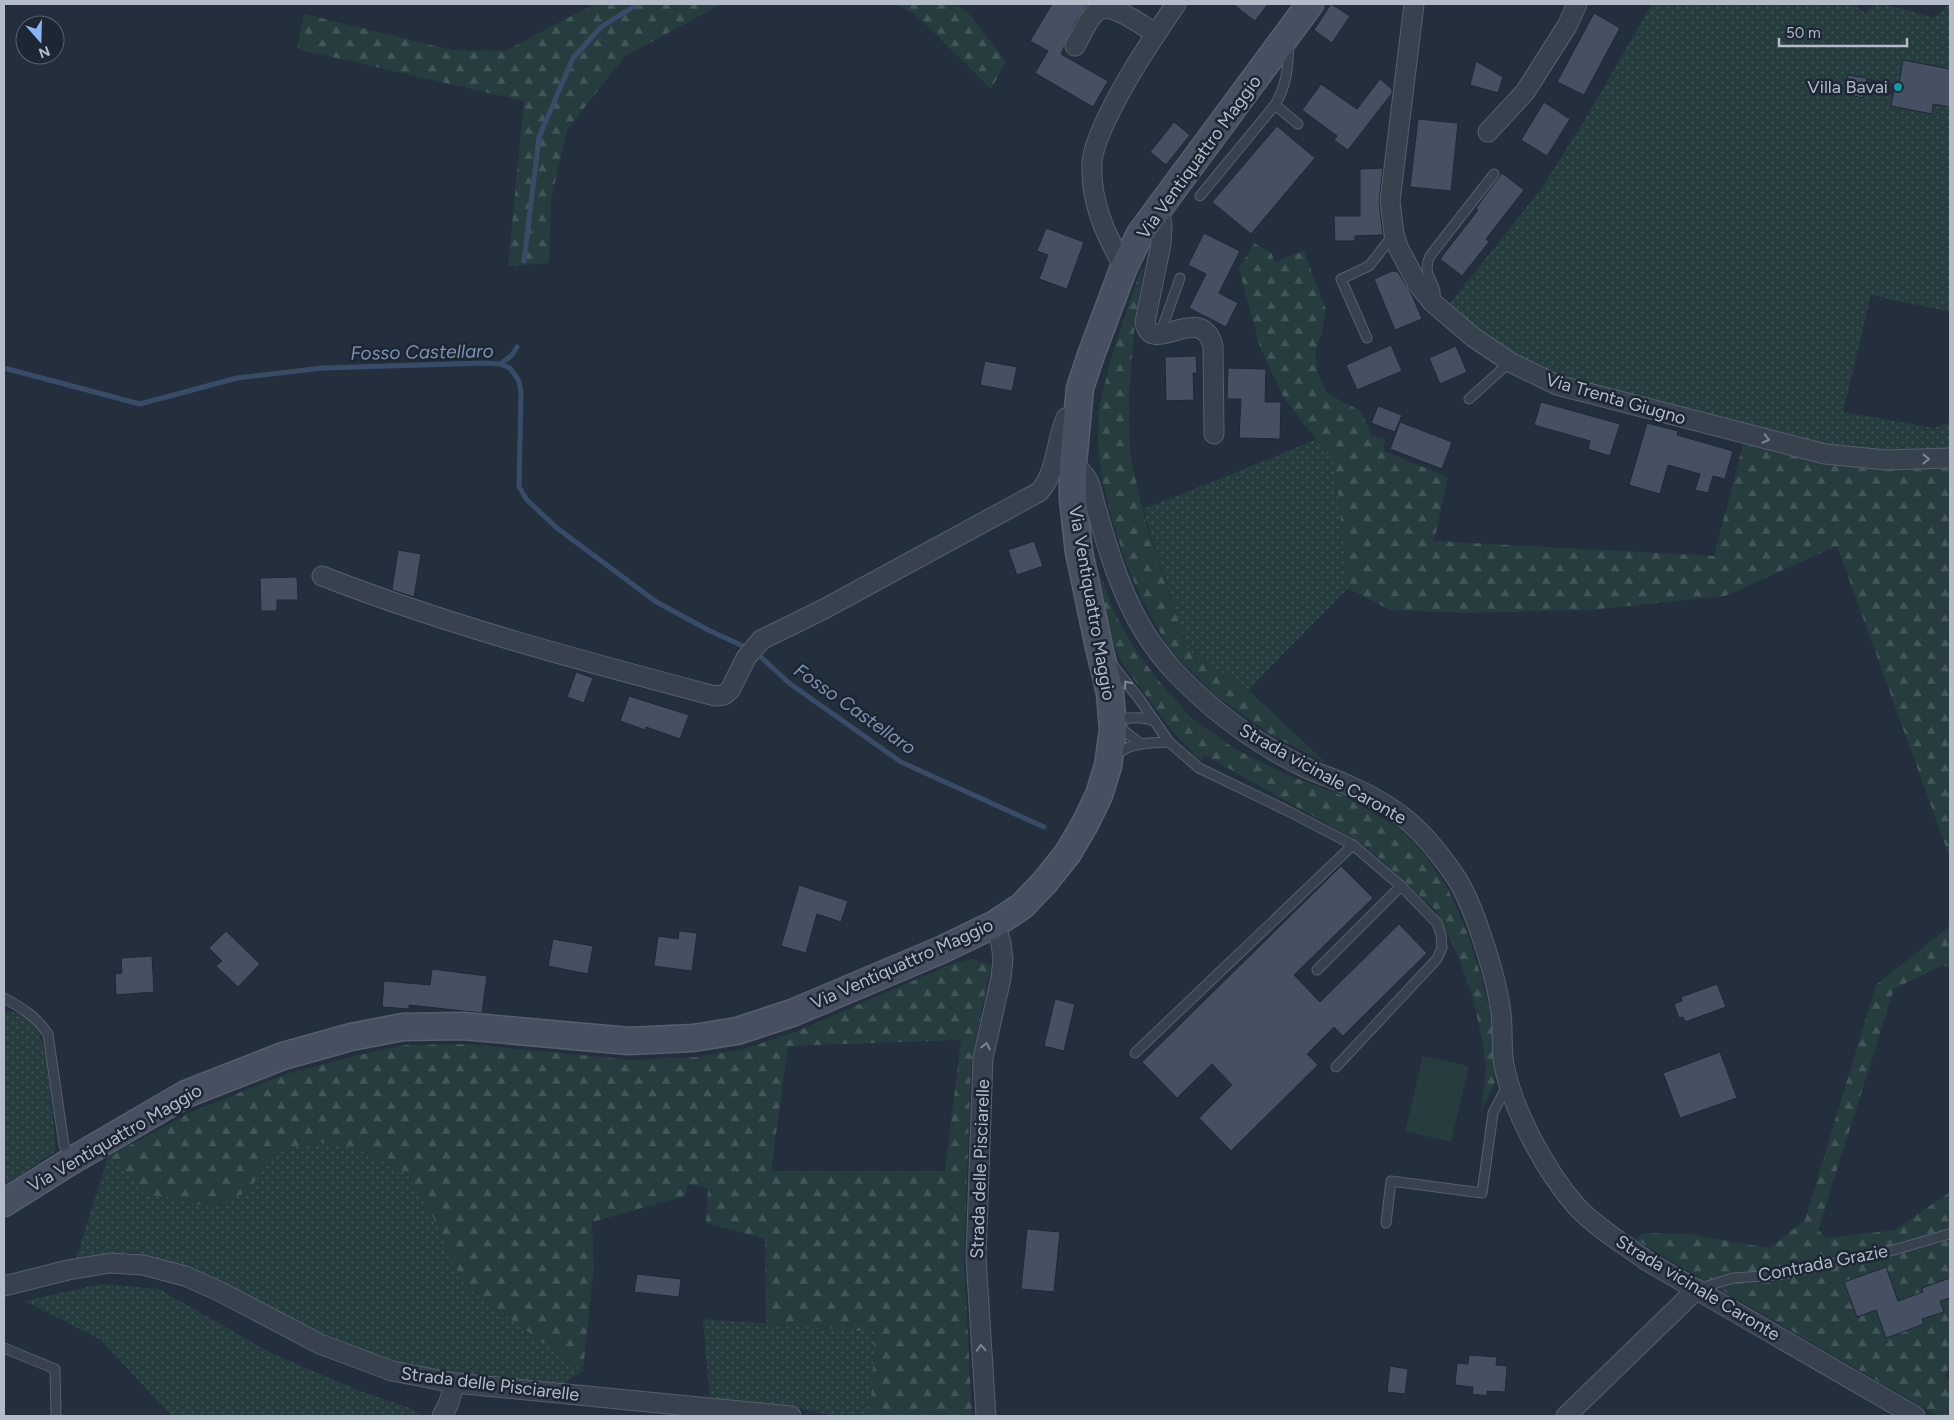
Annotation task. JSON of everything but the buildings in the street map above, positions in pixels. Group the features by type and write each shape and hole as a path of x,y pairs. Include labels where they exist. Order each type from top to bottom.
{"main road":[{"name":"Via Ventiquattro Maggio","path":"4,1203 71,1161 186,1094 283,1056 351,1037 403,1027 453,1026 628,1041 693,1038 737,1031 792,1013 949,947 995,924 1022,906 1045,882 1068,853 1085,824 1099,795 1108,766 1113,722 1110,693 1099,647 1075,522 1073,464 1080,388 1124,267 1140,234 1158,207 1310,4"}],"street":[{"path":"1124,267 1100,222 1094,189 1092,160 1098,137 1122,86 1176,4"},
{"name":"Via Trenta Giugno","path":"1414,4 1390,201 1394,234 1398,247 1417,283 1432,302 1473,337 1510,362 1557,385 1825,454 1886,460 1950,458"},
{"path":"1488,132 1525,92 1566,26 1576,4"},
{"path":"1075,46 1096,12 1102,8 1110,8 1123,14 1156,34"},
{"path":"1158,207 1162,225 1145,322 1146,330 1152,335 1158,336 1188,327 1205,331 1211,338 1213,346 1214,434"},
{"path":"322,576 387,602 706,694 724,695 730,690 746,658 760,640 824,610 1039,492 1050,476 1060,432 1066,418 1078,415"},
{"name":"Strada vicinale Caronte","path":"1073,464 1087,478 1121,586 1154,647 1172,669 1192,690 1252,737 1302,766 1353,787 1399,813 1416,826 1433,845 1457,880 1475,921 1491,968 1501,1012 1503,1062 1508,1084 1516,1105 1544,1161 1578,1207 1610,1235 1647,1261 1915,1416"},
{"name":"Strada delle Pisciarelle","path":"986,1416 976,1257 984,1058 1000,978 1002,951 995,924"},
{"name":"Strada delle Pisciarelle","path":"4,1286 68,1270 110,1263 143,1265 185,1276 220,1291 320,1344 392,1371 456,1383 791,1416"},
{"path":"1566,1416 1697,1289"},
{"path":"442,1416 456,1383"}],"lane":[{"path":"1200,196 1275,105 1282,93 1288,76 1289,34"},
{"path":"1275,105 1298,124"},
{"path":"1432,302 1436,295 1426,270 1426,264 1430,256 1494,174"},
{"path":"1367,338 1341,279 1369,266 1394,234"},
{"path":"1158,336 1162,331 1180,278"},
{"path":"1469,398 1510,362"},
{"path":"1099,647 1169,742 1199,768 1353,845 1401,886 1436,923 1441,935 1442,948 1437,959 1336,1067"},
{"path":"1113,722 1127,717 1146,718 1155,721"},
{"path":"1113,722 1141,744"},
{"path":"1108,766 1120,752 1141,744 1169,742"},
{"path":"1135,1053 1353,845"},
{"path":"1317,970 1401,886"},
{"path":"4,998 28,1011 40,1022 48,1034 64,1145 71,1161"},
{"path":"1386,1223 1391,1181 1482,1192 1493,1113 1508,1084"},
{"name":"Contrada Grazie","path":"1697,1289 1733,1278 1778,1275 1883,1253 1949,1234"},
{"path":"4,1348 55,1370 56,1416"}],"green space":[{"path":"594,4 721,4 624,57 567,130 551,200 549,263 508,266 524,101 297,49 304,14 452,50 505,51"},
{"path":"896,4 956,4 969,14 1006,62 991,89 916,15"},
{"path":"1652,4 1853,4 1865,13 1874,4 1884,4 1935,18 1950,4 1950,69 1903,60 1899,84 1848,75 1845,94 1862,98 1864,89 1893,95 1891,106 1931,114 1933,104 1950,107 1950,312 1871,295 1843,412 1935,428 1950,423 1950,451 1884,451 1825,445 1590,387 1544,371 1498,346 1448,306 1542,188 1587,116"},
{"path":"1254,243 1272,254 1274,262 1304,251 1326,310 1322,332 1315,352 1318,374 1328,394 1361,411 1371,435 1385,438 1384,451 1448,477 1434,541 1714,556 1744,441 1890,469 1950,466 1950,858 1837,546 1725,596 1590,610 1468,613 1390,610 1348,588 1335,465 1283,396 1260,347 1239,269"},
{"path":"1144,268 1135,319 1129,395 1130,454 1144,517 1188,650 1248,690 1327,764 1271,735 1214,694 1170,650 1143,602 1126,563 1113,523 1102,479 1098,445 1099,408 1111,358 1140,271"},
{"path":"1317,439 1335,465 1348,588 1248,690 1188,650 1143,509"},
{"path":"1093,556 1115,614 1133,646 1154,675 1190,717 1235,749 1290,776 1344,796 1389,822 1406,835 1424,854 1448,889 1466,930 1481,976 1492,1021 1495,1083 1481,1112 1486,1068 1482,1038 1472,995 1457,953 1435,910 1366,846 1205,755 1200,761 1169,727 1122,663 1108,624"},
{"path":"1950,926 1950,968 1943,965 1894,989 1818,1230 1827,1238 1895,1230 1950,1192 1950,1367 1944,1376 1950,1381 1950,1416 1938,1416 1635,1239 1645,1233 1687,1234 1770,1248 1805,1220 1876,985"},
{"path":"972,959 991,965 971,1063 964,1261 972,1416 870,1416 875,1332 766,1324 765,1239 706,1223 708,1189 688,1184 685,1196 592,1222 594,1267 583,1371 466,1287 451,1259 437,1224 407,1173 359,1149 318,1142 274,1151 249,1191 213,1208 169,1197 145,1196 131,1175 108,1157 189,1113 286,1074 354,1056 406,1045 466,1044 631,1060 696,1057 740,1050 795,1032 954,963","holes":["961,1040 945,1171 771,1171 788,1046"]},
{"path":"4,1012 24,1015 37,1028 46,1061 56,1151 4,1186"},
{"path":"1423,1056 1469,1066 1451,1142 1405,1131"},
{"path":"318,1142 359,1149 407,1173 437,1224 451,1259 466,1287 583,1371 560,1386 404,1367 302,1325 202,1272 132,1252 76,1258 108,1157 131,1175 145,1196 169,1197 213,1208 249,1191 274,1151"},
{"path":"101,1284 159,1289 271,1353 360,1391 410,1408 423,1416 172,1416 101,1340 25,1301"},
{"path":"703,1319 875,1332 870,1416 833,1416 801,1408 710,1401"}],"waterway":[{"path":"524,261 539,137 573,58 601,27 638,4"},
{"path":"500,364 512,355 517,347"},
{"name":"Fosso Castellaro","path":"4,368 140,404 237,378 323,368 500,364 510,368 519,381 521,392 519,487 527,500 557,528 655,601 708,630 743,646"},
{"name":"Fosso Castellaro","path":"762,658 789,683 901,762 1044,827"}],"place":[{"name":"Villa Bavai","path":"1898,87"}]}
